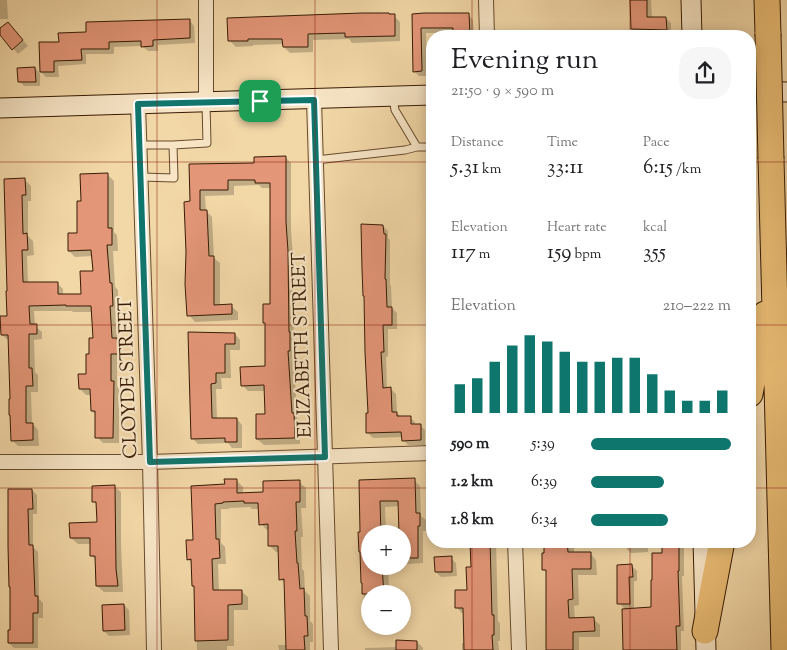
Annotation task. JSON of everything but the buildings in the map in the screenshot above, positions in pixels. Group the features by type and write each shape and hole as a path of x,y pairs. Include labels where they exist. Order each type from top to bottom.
{"highway":[{"path":"767,0 784,650"},
{"path":"756,363 775,265"},
{"path":"706,640 721,548"}],"main road":[{"path":"691,0 692,30"},
{"path":"756,91 787,92"},
{"path":"0,108 426,95"},
{"path":"703,548 706,640"}],"street":[{"path":"206,0 206,102"},
{"path":"486,0 487,30"},
{"name":"ELIZABETH STREET","path":"314,100 331,650"},
{"name":"CLOYDE STREET","path":"138,104 150,462 154,650"},
{"path":"0,462 150,462 426,453"},
{"path":"515,548 519,650"}],"lane":[{"path":"393,97 395,110 417,147"},
{"path":"139,145 207,143 206,102"},
{"path":"141,177 174,178 173,145"},
{"path":"316,160 426,147"}],"route":[{"path":"314,100 325,457 150,462 138,104 260,101 314,100"}]}
